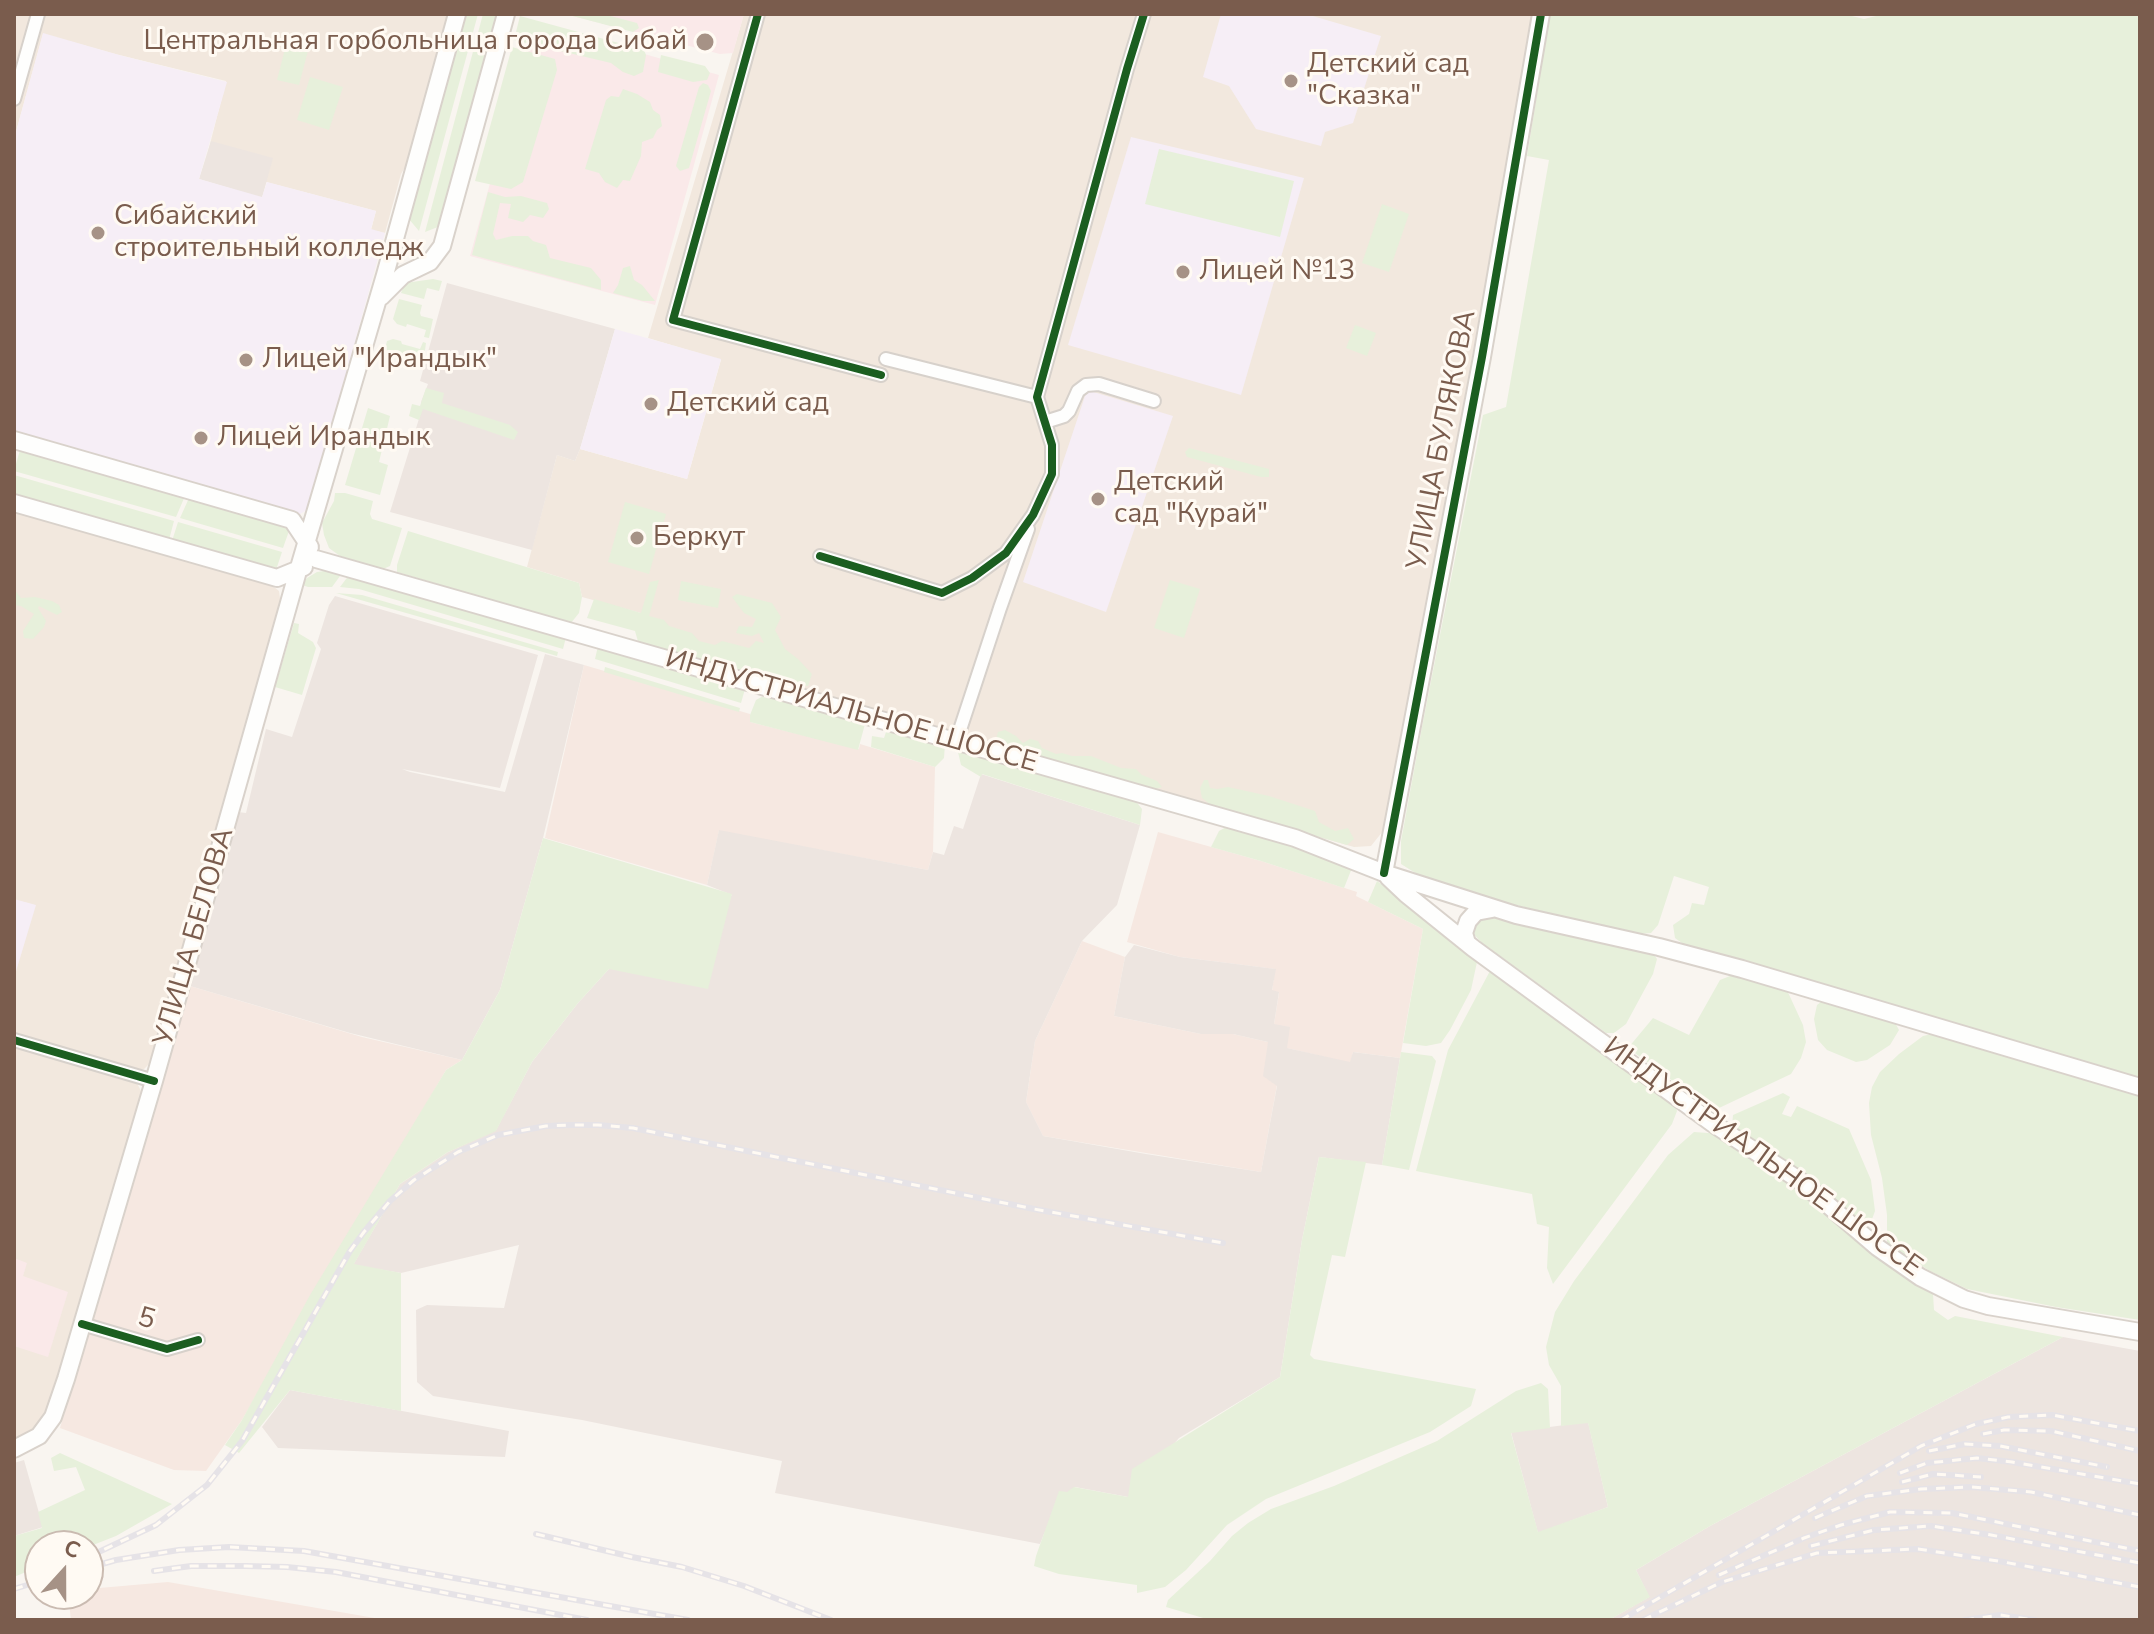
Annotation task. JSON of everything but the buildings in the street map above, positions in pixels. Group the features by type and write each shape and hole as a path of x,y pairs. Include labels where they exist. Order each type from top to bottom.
{"main road":[{"path":"307,540 457,14"},
{"path":"377,303 403,275 430,262 442,246 506,14"},
{"name":"УЛИЦА БУЛЯКОВА","path":"1384,873 1482,357 1541,14"},
{"path":"392,249 402,263 420,268"},
{"path":"385,275 402,263"},
{"path":"14,440 292,520 316,511"},
{"path":"14,503 277,578 292,592"},
{"path":"277,578 298,571 316,559 292,520"},
{"name":"УЛИЦА БЕЛОВА","path":"14,1449 39,1436 53,1417 154,1081 307,540"},
{"name":"ИНДУСТРИАЛЬНОЕ ШОССЕ","path":"316,559 1295,838 1384,873 1494,908 1730,966 2140,1087"},
{"name":"ИНДУСТРИАЛЬНОЕ ШОССЕ","path":"1384,873 1467,943 1712,1123 1799,1180 1877,1247 1920,1277 1964,1299 1988,1306 2140,1332"},
{"path":"1467,943 1464,933 1468,921 1476,912 1494,908"}],"street":[{"path":"14,99 38,14"},
{"path":"758,14 673,320 881,375"},
{"path":"956,742 1033,515 1052,474 1052,445 1037,397 1144,14"},
{"path":"886,359 1037,397"},
{"path":"1045,422 1064,416 1078,391 1086,385 1107,386 1154,401"},
{"path":"820,556 942,593 972,578 1006,553 1033,515"},
{"path":"14,1040 154,1081"},
{"name":"5","path":"82,1324 167,1349 198,1340"}],"shaded area":[{"path":"14,14 451,16 412,160 401,174 385,233 371,230 376,211 266,182 206,160 226,81 43,34 14,139"},
{"name":"Центральная горбольница города Сибай","path":"565,14 744,14 733,53 720,54"},
{"path":"744,14 1534,14 1418,656 1383,831 1371,846 1354,847 855,703 639,645 648,615 582,597 579,583 527,567 557,455 575,461 580,449 687,479 721,360 648,338"},
{"name":"Детский сад \"Сказка\"","path":"1221,14 1306,14 1381,36 1353,123 1325,132 1321,146 1256,129 1229,86 1203,77"},
{"path":"534,23 719,75 655,305 470,256"},
{"path":"43,33 227,82 199,179 262,197 267,182 376,211 371,229 385,233 310,504 297,516 14,438 14,139"},
{"name":"Лицей №13","path":"1131,137 1304,178 1241,395 1068,345"},
{"path":"211,141 273,158 262,198 199,179"},
{"path":"447,283 615,329 575,461 557,455 532,550 390,512 422,409 421,402 428,384 420,381"},
{"name":"Детский сад","path":"615,329 721,359 687,479 580,449"},
{"name":"Детский сад \"Курай\"","path":"1087,390 1173,416 1106,612 1023,582"},
{"path":"14,512 269,583 279,591 281,605 149,1064 144,1069 138,1070 14,1035"},
{"path":"335,596 538,655 500,788 402,769 410,772 505,792 545,654 584,665 543,838 500,990 462,1060 350,1033 190,986 238,812 246,813 266,729 292,737 321,649 317,643"},
{"path":"584,665 750,714 750,722 859,749 860,744 935,767 933,852 928,870 719,831 707,885 545,838"},
{"path":"981,774 1140,825 1117,905 1082,941 1035,1041 1026,1102 1043,1136 1261,1172 1277,1086 1263,1076 1268,1042 1233,1034 1201,1034 1114,1016 1125,957 1134,945 1180,957 1276,969 1272,990 1279,992 1274,1024 1290,1027 1287,1048 1350,1062 1353,1052 1400,1058 1382,1165 1319,1157 1280,1377 1179,1438 1128,1497 1075,1487 1040,1544 775,1493 782,1461 582,1420 433,1396 417,1382 416,1310 427,1305 504,1308 519,1245 401,1273 353,1265 400,1184 448,1152 496,1130 532,1062 609,969 732,895 707,885 719,830 928,870 933,852 944,855 954,826 963,829"},
{"path":"1158,832 1357,892 1356,896 1423,929 1400,1058 1353,1052 1351,1063 1287,1048 1274,1024 1279,993 1272,991 1275,969 1180,957 1127,942"},
{"path":"14,899 36,905 14,978"},
{"path":"1082,941 1125,957 1114,1016 1201,1034 1233,1034 1268,1042 1277,1085 1261,1172 1043,1136 1026,1102 1035,1041"},
{"path":"190,986 362,1037 462,1060 446,1070 242,1420 206,1471 174,1470 60,1428"},
{"path":"14,1045 136,1081 142,1093 55,1390 40,1425 14,1444"},
{"path":"14,1258 27,1263 23,1276 68,1292 48,1357 14,1346"},
{"path":"2063,1337 2140,1351 2140,1620 1609,1620 1649,1597 1636,1570 1710,1526"},
{"path":"290,1390 509,1431 505,1457 278,1448 262,1427"},
{"path":"1588,1422 1608,1507 1538,1533 1511,1432"},
{"path":"24,1460 43,1527 24,1530 24,1533 14,1536 14,1463"},
{"path":"168,1582 386,1620 71,1620 70,1610 104,1610 104,1588"}],"green space":[{"path":"464,14 478,14 419,231 408,218"},
{"path":"483,14 500,14 443,225 425,232"},
{"path":"565,14 603,14 637,23 639,28 633,32"},
{"path":"1550,14 1844,14 1864,19 1884,14 2140,14 2140,1080 1686,946 1675,938 1673,925 1689,914 1692,903 1704,905 1709,887 1674,876 1658,925 1651,933 1640,934 1494,900 1425,879 1401,864 1401,841 1483,415 1506,407 1549,160 1527,156"},
{"path":"520,16 644,50 643,72 634,76 611,63 514,40"},
{"path":"287,41 309,47 299,85 277,80"},
{"path":"512,47 555,59 557,70 523,182 511,189 475,181"},
{"path":"661,55 705,66 710,73 707,80 693,82 658,72"},
{"path":"310,77 343,87 329,130 297,120"},
{"path":"703,83 711,91 689,168 680,171 676,166 699,87"},
{"path":"623,89 650,102 653,110 660,115 662,126 653,138 642,142 641,156 630,181 623,180 617,188 605,182 599,173 585,169 606,100 611,96 619,97"},
{"path":"1159,149 1294,181 1280,237 1145,204"},
{"path":"488,192 547,203 549,209 543,218 530,215 523,222 508,218 511,204 500,203 493,234 496,240 528,236 546,245 550,258 591,268 601,280 601,290 472,255"},
{"path":"1382,204 1409,214 1389,272 1362,263"},
{"path":"630,266 634,280 655,301 613,293 623,268"},
{"path":"433,279 442,281 439,291 427,288 424,299 401,293 405,283"},
{"path":"399,299 422,305 421,316 433,319 429,338 424,337 426,330 397,324 393,319"},
{"path":"1355,325 1376,333 1367,356 1346,348"},
{"path":"393,339 420,349 423,342 426,343 423,365 384,353 387,341"},
{"path":"426,388 444,393 442,403 510,425 518,432 514,440 423,409 419,420 409,416 412,404 420,406"},
{"path":"368,408 390,416 379,462 388,465 380,495 345,485"},
{"path":"1189,448 1269,469 1269,477 1187,457 1185,452"},
{"path":"20,450 185,496 176,517 14,471"},
{"path":"14,475 174,521 169,540 14,497"},
{"path":"335,493 373,501 372,519 402,528 390,566 383,569 340,556 329,548 322,523"},
{"path":"189,498 284,524 289,531 283,548 180,518"},
{"name":"Беркут","path":"625,502 666,514 649,574 608,562"},
{"path":"178,522 282,552 276,570 172,541"},
{"path":"408,531 579,583 582,597 579,613 571,623 397,572"},
{"path":"317,572 343,572 332,587 302,585"},
{"path":"349,575 566,637 563,649 359,589 340,587"},
{"path":"659,580 649,616 692,633 699,641 715,645 722,641 749,648 756,641 764,643 759,633 752,636 736,633 739,626 752,627 756,619 744,613 732,597 737,594 772,603 781,617 775,630 785,649 812,674 808,686 784,684 639,645 635,631 587,618 594,599 641,613 650,582"},
{"path":"1170,580 1200,589 1184,638 1154,628"},
{"path":"681,581 721,589 718,608 678,600"},
{"path":"14,589 21,598 52,601 59,605 62,612 57,615 39,606 46,621 33,639 24,638 23,631 34,614 14,605"},
{"path":"336,593 362,595 558,652 557,656"},
{"path":"294,623 299,624 298,633 313,642 316,648 302,695 275,687"},
{"path":"598,646 745,689 741,703 595,659"},
{"path":"605,667 740,708 739,712 604,672"},
{"path":"765,695 865,724 858,750 750,722 756,700"},
{"path":"887,729 945,744 944,758 935,767 871,747 872,736 884,738"},
{"path":"1005,730 1023,743 1030,739 1038,741 1042,748 1056,754 1091,756 1121,768 1136,769 1162,787 1155,789 1001,745 996,739 998,732"},
{"path":"965,749 1135,800 1142,809 1140,825 982,774 981,777 961,765 958,752"},
{"path":"1204,780 1208,780 1210,788 1228,787 1315,811 1319,822 1335,831 1348,828 1354,839 1347,845 1212,806 1202,798 1200,788"},
{"path":"1228,826 1286,843 1352,868 1344,888 1211,847 1219,831"},
{"path":"543,838 732,894 708,989 609,969 532,1062 496,1131 448,1152 400,1184 354,1264 401,1273 401,1411 290,1390 239,1453 225,1445 242,1420 310,1295 446,1070 462,1060 500,990"},
{"path":"1377,881 1470,953 1477,962 1471,990 1441,1043 1426,1046 1403,1043 1423,929 1368,902"},
{"path":"1490,913 1652,952 1657,959 1653,974 1626,1024 1614,1033 1606,1033 1481,942 1470,930 1475,919"},
{"path":"1491,969 1674,1100 1677,1111 1672,1124 1553,1284 1547,1268 1549,1227 1537,1224 1532,1194 1416,1171 1448,1050"},
{"path":"1744,976 1786,988 1803,1025 1806,1042 1791,1074 1719,1108 1708,1107 1628,1048 1653,1018 1689,1035 1720,980"},
{"path":"1825,999 1893,1019 1899,1030 1890,1045 1867,1060 1856,1062 1827,1050 1818,1040 1814,1019 1817,1005"},
{"path":"1936,1033 2140,1095 2140,1320 1967,1289 1887,1245 1882,1178 1871,1135 1869,1103 1872,1087 1880,1072 1899,1054 1923,1036"},
{"path":"1401,1052 1432,1056 1436,1061 1409,1170 1382,1165"},
{"path":"1783,1093 1790,1097 1782,1114 1791,1117 1797,1106 1849,1129 1871,1180 1875,1211 1871,1222 1864,1226 1732,1126 1733,1115"},
{"path":"1694,1132 1722,1134 1933,1294 1934,1310 1948,1320 1955,1316 2063,1337 1710,1526 1636,1570 1650,1597 1609,1620 1210,1620 1166,1607 1168,1600 1232,1536 1271,1509 1334,1486 1437,1441 1516,1391 1541,1383 1548,1389 1550,1428 1511,1433 1538,1532 1608,1507 1588,1423 1561,1426 1561,1386 1549,1365 1546,1347 1555,1312 1574,1281 1668,1155"},
{"path":"1319,1157 1366,1162 1345,1257 1332,1255 1310,1355 1314,1359 1476,1389 1471,1406 1430,1432 1266,1499 1227,1525 1186,1570 1165,1587 1137,1593 1137,1585 1059,1574 1034,1566 1059,1491 1067,1492 1074,1487 1128,1497 1132,1469 1280,1377"},
{"path":"60,1453 172,1504 104,1541 104,1530 35,1530 42,1528 38,1512 85,1490 76,1467 54,1471 51,1458"},
{"path":"24,1533 24,1573 14,1577 14,1536"}],"railway":[{"path":"104,1549 156,1525 207,1485 242,1441 350,1251 390,1201 414,1180 458,1152 498,1135 546,1126 633,1128 1034,1209 1223,1243"},
{"path":"1621,1620 1921,1446 1976,1424 2008,1417 2052,1415 2140,1431"},
{"path":"1983,1434 2004,1430 2051,1431 2140,1451"},
{"path":"1929,1451 1965,1444 2000,1446 2107,1467"},
{"path":"1900,1473 1927,1463 1977,1458 2140,1484"},
{"path":"1902,1482 1933,1474 1981,1477"},
{"path":"1815,1518 1867,1496 1971,1487 2031,1492 2140,1515"},
{"path":"1719,1575 1804,1538 1890,1512 1952,1513 2140,1551"},
{"path":"1811,1546 1874,1530 1931,1526 2140,1563"},
{"path":"536,1534 682,1567 744,1586 831,1620"},
{"path":"104,1563 179,1550 229,1547 304,1551 688,1620"},
{"path":"1643,1620 1722,1582 1817,1553 1918,1549 2140,1587"},
{"path":"154,1571 191,1566 246,1566 336,1572 587,1620"},
{"path":"14,1589 24,1586"},
{"path":"1965,1620 2000,1615 2035,1620"}],"cycle path":[{"path":"758,14 673,320 881,375"},
{"path":"820,556 942,593 972,578 1006,553 1033,515 1052,474 1052,445 1037,397 1144,14"},
{"path":"1384,873 1482,357 1541,14"},
{"path":"14,1040 154,1081"},
{"path":"82,1324 167,1349 198,1340"}],"place":[{"name":"Центральная горбольница города Сибай","path":"705,42"},
{"name":"Детский сад \"Сказка\"","path":"1291,81"},
{"name":"Сибайский строительный колледж","path":"98,233"},
{"name":"Лицей №13","path":"1183,272"},
{"name":"Лицей \"Ирандык\"","path":"246,360"},
{"name":"Детский сад","path":"651,404"},
{"name":"Лицей Ирандык","path":"201,438"},
{"name":"Детский сад \"Курай\"","path":"1098,499"},
{"name":"Беркут","path":"637,538"}]}
